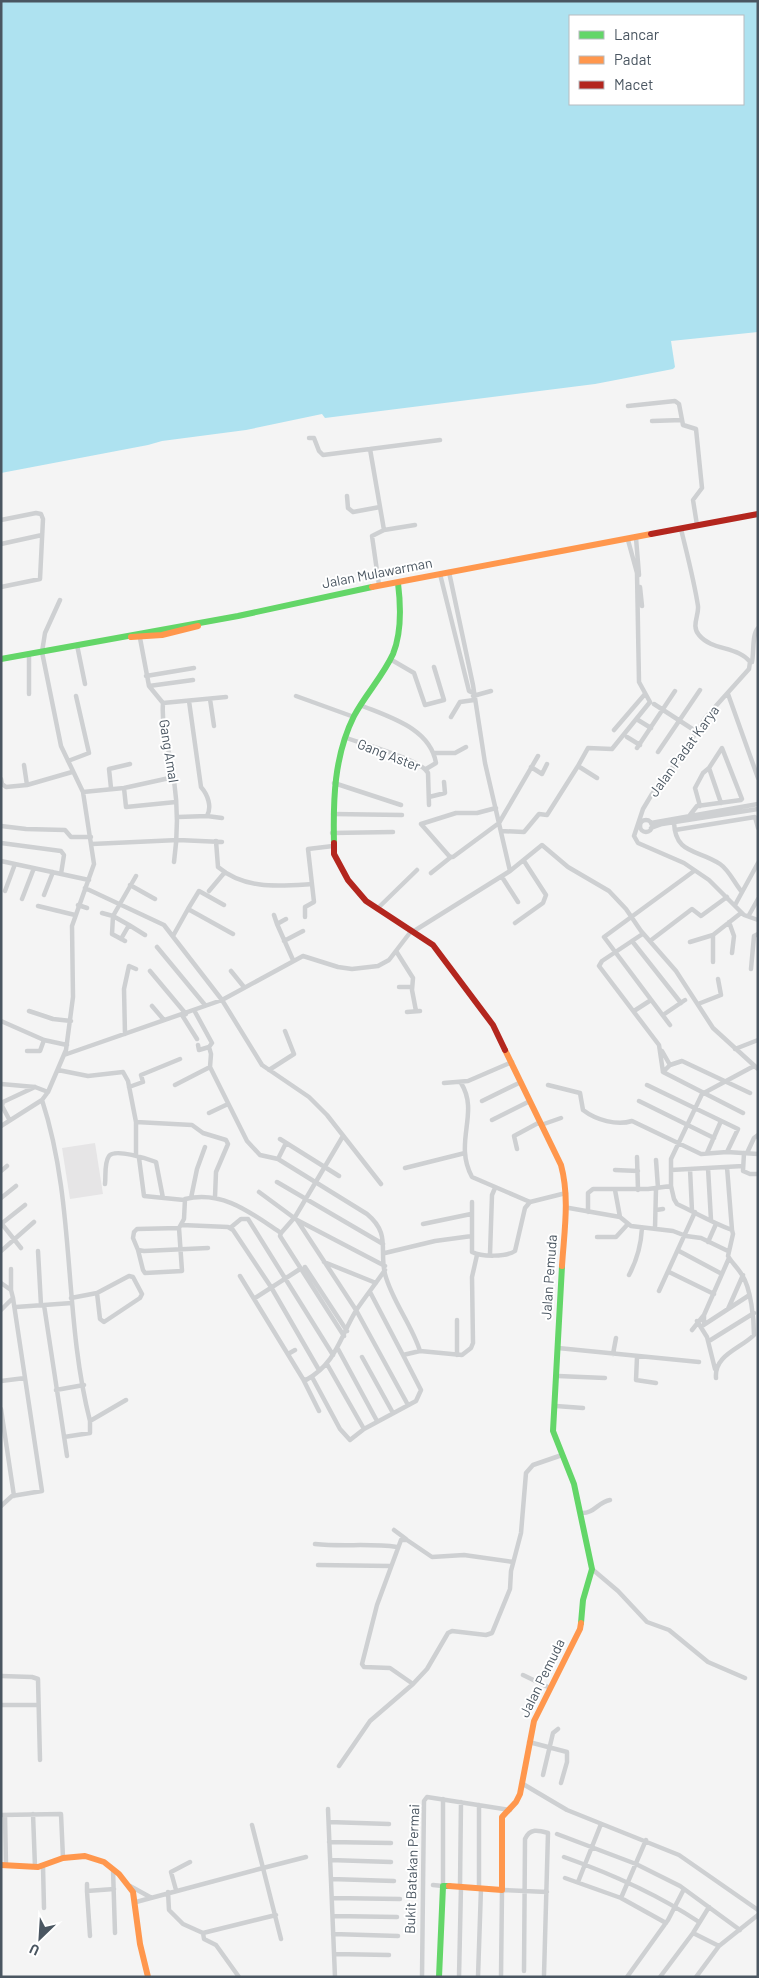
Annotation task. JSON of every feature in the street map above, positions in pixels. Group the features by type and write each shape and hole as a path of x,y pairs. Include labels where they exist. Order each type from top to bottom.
{"main road":[{"name":"Jalan Mulawarman","path":"161,632 378,585 398,583 758,514"},
{"name":"Jalan Pemuda","path":"398,583 400,626 397,642 390,659 354,717 346,738 334,783 333,846 340,869 366,901 434,945 493,1025 561,1165 568,1208 560,1288 558,1376 553,1431 574,1484 592,1569 583,1600 580,1629 534,1721 523,1784"},
{"path":"128,637 140,638 161,632"},
{"path":"1,659 161,632"},
{"path":"443,1886 502,1890 502,1818 516,1802 523,1784"},
{"path":"4,1865 35,1867 63,1858 86,1856 94,1858 113,1869 130,1886 136,1902 140,1944 148,1977"},
{"name":"Bukit Batakan Permai","path":"439,1977 443,1886"}],"street":[{"path":"628,406 675,401 679,404 684,426 692,427 696,430 702,488 693,500 697,525"},
{"path":"652,421 682,420"},
{"path":"309,438 314,438 319,451 324,455 440,440"},
{"path":"370,449 384,530"},
{"path":"346,496 348,508 353,512 380,507"},
{"path":"1,520 36,513 41,514 43,519 40,579 1,587"},
{"path":"378,585 372,536 384,530 415,525"},
{"path":"681,529 698,607 695,629 699,636 712,644 735,652 751,662 758,661"},
{"path":"1,544 42,535"},
{"path":"632,539 642,606"},
{"path":"501,831 524,832 539,814 547,815 588,748 613,749 649,702 639,682 637,573 632,539"},
{"path":"449,572 510,871"},
{"path":"440,574 460,660 469,691 474,696"},
{"path":"1,1126 9,1119 42,1100 48,1092 64,1055 71,1021 73,997 71,943 75,915 94,864 83,792 72,772 56,730 42,652 45,633 60,600"},
{"path":"751,662 755,649 755,631 758,628"},
{"name":"Gang Amal","path":"140,638 146,676 150,686 163,703 165,733 174,777 178,816 178,840 174,862"},
{"path":"77,645 85,684"},
{"path":"29,654 29,694"},
{"path":"390,659 414,673 423,703 426,705 444,700 434,667"},
{"name":"Jalan Padat Karya","path":"694,870 684,863 638,843 634,836 652,794 706,717 749,670 751,662"},
{"path":"146,676 194,668"},
{"path":"150,686 193,680"},
{"path":"658,752 700,690"},
{"path":"450,717 460,702 491,691"},
{"path":"628,737 638,746 675,691"},
{"path":"614,730 646,694"},
{"path":"728,694 758,778"},
{"path":"68,761 89,754 76,696"},
{"path":"296,696 354,717"},
{"path":"163,703 226,697"},
{"path":"210,699 214,726"},
{"path":"189,701 201,787 208,796 209,813 207,816"},
{"path":"654,704 697,732"},
{"path":"360,705 409,726 418,732 434,753 436,763 426,769"},
{"path":"638,720 651,728"},
{"name":"Gang Aster","path":"346,738 426,769 429,806"},
{"path":"434,753 455,752 466,747"},
{"path":"690,815 693,810 700,806 742,799 724,749 720,749 695,788 700,806"},
{"path":"431,873 499,823 538,756"},
{"path":"111,788 109,769 130,764"},
{"path":"531,767 542,774 547,764"},
{"path":"24,765 27,785"},
{"path":"578,766 597,778"},
{"path":"709,768 721,802"},
{"path":"1,779 2,784 6,787 27,785 72,772"},
{"path":"83,792 124,788 174,777"},
{"path":"429,797 445,792 444,782"},
{"path":"334,783 401,805"},
{"path":"124,788 126,807 176,802"},
{"path":"638,830 648,832 651,826 690,815 758,804"},
{"path":"451,857 421,824 456,813 477,813 496,808"},
{"path":"651,826 758,808"},
{"path":"333,814 402,815"},
{"path":"178,816 222,818"},
{"path":"675,830 755,818 758,828"},
{"path":"640,821 647,820 651,826"},
{"path":"674,822 676,838 682,846 722,866 742,892"},
{"path":"1,826 26,830 65,830 71,837 91,837"},
{"path":"332,833 393,832"},
{"path":"92,844 178,840 222,842"},
{"path":"216,841 218,868 254,885 312,884"},
{"path":"1,843 62,851 64,855 61,874"},
{"path":"305,917 305,907 314,902 308,849 333,846"},
{"path":"64,1055 222,1000 293,960 305,956 338,967 368,968 384,964 413,930 502,877 542,846 568,868 609,891 676,971 713,1028 756,1067 704,1092 671,1160 670,1186 675,1202 716,1224 732,1230"},
{"path":"1,861 89,880"},
{"path":"515,923 543,903 546,896 524,861"},
{"path":"735,905 758,863"},
{"path":"5,891 15,864"},
{"path":"22,899 34,868"},
{"path":"377,909 417,870"},
{"path":"670,1025 605,940 606,934 694,870 709,880 742,913 758,920"},
{"path":"44,895 52,872"},
{"path":"209,891 225,872"},
{"path":"129,925 123,940 112,933 113,916 136,876"},
{"path":"502,877 518,902"},
{"path":"130,885 154,899"},
{"path":"85,888 164,925 222,1000 262,1065 309,1097 382,1184"},
{"path":"173,936 199,891 224,905"},
{"path":"650,941 692,909 702,916 726,897"},
{"path":"749,915 755,909 758,899"},
{"path":"78,905 87,908"},
{"path":"38,906 75,915"},
{"path":"188,909 233,934"},
{"path":"102,913 113,916 145,935"},
{"path":"690,942 713,935 742,913"},
{"path":"274,915 293,960"},
{"path":"277,924 286,919"},
{"path":"729,922 734,936 732,953"},
{"path":"284,941 303,931"},
{"path":"751,969 754,936 758,934"},
{"path":"641,935 600,962 599,966 634,1011 670,1064"},
{"path":"713,935 713,962"},
{"path":"632,941 683,1001 663,1015"},
{"path":"158,947 205,1005"},
{"path":"396,951 413,978 412,987 418,1011 407,1012"},
{"path":"125,1034 124,982 129,966 136,969"},
{"path":"231,970 244,987"},
{"path":"150,971 184,1014 197,1039"},
{"path":"698,1004 721,995 718,979"},
{"path":"399,987 412,987"},
{"path":"634,1011 651,1000"},
{"path":"152,1006 164,1020"},
{"path":"194,1010 211,1041 209,1047 211,1054 210,1067 247,1141 255,1151 260,1155 278,1159 367,1214 380,1228 385,1253 385,1268 420,1351"},
{"path":"29,1011 47,1017 71,1021"},
{"path":"1,1021 44,1040 67,1045"},
{"path":"269,1070 294,1054 285,1031"},
{"path":"27,1052 40,1051 44,1040"},
{"path":"735,1049 758,1040"},
{"path":"198,1046 199,1050 209,1047"},
{"path":"661,1049 661,1067 663,1072 743,1113"},
{"path":"129,1087 143,1082 142,1074 180,1059"},
{"path":"663,1072 670,1064 682,1061 750,1093"},
{"path":"444,1083 461,1083 512,1062"},
{"path":"175,1085 210,1067"},
{"path":"58,1070 88,1076 122,1072 129,1087 136,1122 138,1157 144,1195 184,1200 215,1197 242,1207 281,1232"},
{"path":"482,1101 521,1082"},
{"path":"461,1083 467,1094 470,1111 464,1136 464,1153 472,1177 530,1202 566,1193"},
{"path":"1,1084 35,1087 48,1092"},
{"path":"548,1085 580,1093 584,1110 590,1115 620,1124 632,1121 694,1152 758,1154"},
{"path":"647,1085 738,1129 727,1152"},
{"path":"9,1119 2,1106 3,1102 35,1087"},
{"path":"42,1100 52,1134 66,1216 71,1301 90,1421 90,1433 64,1437"},
{"path":"492,1120 530,1101"},
{"path":"639,1101 714,1138"},
{"path":"209,1113 228,1104"},
{"path":"518,1149 514,1136 541,1124 561,1118"},
{"path":"707,1153 721,1121"},
{"path":"136,1122 144,1124 192,1125 204,1132 226,1140 228,1144 214,1180 215,1197"},
{"path":"758,1135 745,1153 743,1166 746,1173 758,1174"},
{"path":"343,1136 305,1199 296,1218 281,1232 280,1236 346,1333"},
{"path":"280,1139 339,1176"},
{"path":"278,1159 286,1143"},
{"path":"191,1198 204,1147"},
{"path":"105,1184 107,1161 111,1153 115,1152 138,1157 156,1162 163,1198"},
{"path":"405,1168 464,1153"},
{"path":"637,1157 638,1190"},
{"path":"655,1228 656,1160"},
{"path":"1,1171 8,1166"},
{"path":"727,1166 733,1234 728,1251 729,1258 743,1275 754,1313 751,1326"},
{"path":"671,1170 743,1166"},
{"path":"708,1168 711,1220"},
{"path":"659,1291 686,1236 694,1212 690,1169"},
{"path":"615,1170 638,1170"},
{"path":"277,1182 383,1244"},
{"path":"1,1198 16,1186"},
{"path":"588,1212 590,1190 638,1190 670,1186"},
{"path":"490,1254 492,1195 495,1188"},
{"path":"615,1190 620,1217 627,1225 673,1231 708,1242 728,1251"},
{"path":"259,1192 296,1218 385,1268"},
{"path":"184,1200 180,1226 182,1271 145,1273 142,1270 138,1250 133,1238 135,1230 180,1226 228,1226 271,1288 319,1370"},
{"path":"472,1202 472,1252 477,1254 510,1254 515,1251 525,1208 530,1202"},
{"path":"21,1248 1,1224 25,1205"},
{"path":"568,1208 620,1217"},
{"path":"656,1210 663,1209"},
{"path":"423,1224 471,1214"},
{"path":"296,1218 356,1310 408,1405"},
{"path":"230,1228 242,1219 248,1219 333,1355"},
{"path":"1,1251 34,1222"},
{"path":"708,1242 716,1224"},
{"path":"597,1237 616,1237 627,1225"},
{"path":"629,1276 636,1262 642,1242 642,1228"},
{"path":"385,1253 436,1241 472,1236"},
{"path":"138,1250 208,1248"},
{"path":"38,1251 42,1305 67,1456"},
{"path":"679,1251 722,1274"},
{"path":"403,1355 420,1351 458,1355 468,1352 473,1343 472,1277 477,1254"},
{"path":"716,1378 714,1361 703,1325 705,1313 729,1258"},
{"path":"323,1262 376,1283"},
{"path":"255,1298 303,1268"},
{"path":"303,1379 312,1376 327,1364 338,1350 356,1310 385,1268"},
{"path":"1,1506 8,1498 42,1491 16,1307 11,1290 11,1269"},
{"path":"669,1272 714,1294"},
{"path":"728,1310 743,1275"},
{"path":"16,1307 71,1301 97,1293 132,1276 142,1294 140,1298 104,1322 100,1319 97,1293"},
{"path":"240,1276 303,1379 319,1411"},
{"path":"1,1283 11,1290"},
{"path":"312,1376 345,1436 350,1440 377,1421 416,1401 422,1390 370,1292"},
{"path":"703,1325 748,1296"},
{"path":"1,1310 13,1298"},
{"path":"705,1313 717,1316"},
{"path":"692,1330 705,1313"},
{"path":"709,1341 754,1313"},
{"path":"714,1361 722,1358 752,1337 754,1331 746,1319"},
{"path":"457,1320 458,1355"},
{"path":"697,1321 703,1325"},
{"path":"613,1354 616,1338"},
{"path":"558,1348 699,1362"},
{"path":"288,1354 295,1350"},
{"path":"338,1350 377,1421"},
{"path":"362,1357 393,1413"},
{"path":"637,1357 636,1380 656,1383"},
{"path":"715,1369 722,1358"},
{"path":"327,1364 364,1429"},
{"path":"558,1376 605,1378"},
{"path":"1,1381 25,1378"},
{"path":"56,1390 84,1385"},
{"path":"90,1421 126,1400"},
{"path":"556,1406 583,1408"},
{"path":"1,1409 14,1496"},
{"path":"339,1766 370,1720 413,1684 427,1669 448,1633 452,1631 486,1635 492,1633 510,1590 513,1562 521,1533 526,1473 533,1465 562,1454"},
{"path":"581,1513 590,1512 602,1502 610,1500"},
{"path":"394,1530 432,1556 464,1555 513,1562"},
{"path":"407,1540 401,1540 390,1566 377,1605 362,1666 390,1668 413,1684"},
{"path":"315,1544 342,1546 382,1544 398,1547"},
{"path":"318,1566 390,1566"},
{"path":"592,1569 618,1591 647,1622 669,1630 708,1662 745,1678"},
{"path":"522,1675 550,1688"},
{"path":"1,1676 36,1678 38,1682 40,1760"},
{"path":"1,1706 38,1705"},
{"path":"543,1775 553,1733 558,1729"},
{"path":"529,1742 567,1752 567,1762 561,1783"},
{"path":"523,1784 567,1810 646,1840 679,1856 758,1910"},
{"name":"Bukit Batakan Permai","path":"422,1977 424,1801 427,1797 510,1810"},
{"name":"Bukit Batakan Permai","path":"442,1799 443,1886"},
{"path":"459,1977 461,1802"},
{"path":"478,1977 479,1805"},
{"path":"328,1808 336,1977"},
{"path":"33,1814 35,1867"},
{"path":"4,1865 3,1815 61,1814 63,1858"},
{"path":"329,1822 389,1824"},
{"path":"578,1882 601,1824"},
{"path":"252,1825 281,1939"},
{"path":"524,1971 526,1839 530,1832 548,1832 544,1975"},
{"path":"557,1834 636,1864 684,1889 740,1930"},
{"path":"621,1898 646,1840"},
{"path":"329,1842 391,1843"},
{"path":"136,1902 306,1856"},
{"path":"564,1857 628,1881 676,1906 699,1922"},
{"path":"330,1860 391,1862"},
{"path":"176,1890 171,1872 190,1862"},
{"path":"43,1866 44,1908"},
{"path":"113,1869 115,1933"},
{"path":"565,1878 621,1898 666,1922"},
{"path":"331,1879 394,1881"},
{"path":"87,1884 90,1936"},
{"path":"433,1885 443,1886"},
{"path":"130,1886 150,1897"},
{"path":"88,1891 114,1889"},
{"path":"627,1977 666,1922 684,1889"},
{"path":"501,1977 502,1890 547,1892"},
{"path":"168,1892 169,1910 183,1924 203,1934 276,1915"},
{"path":"332,1898 400,1899"},
{"path":"660,1977 693,1933 709,1907"},
{"path":"333,1916 397,1917"},
{"path":"696,1977 719,1946 758,1916"},
{"path":"693,1933 719,1946"},
{"path":"203,1934 204,1940 216,1945 240,1977"},
{"path":"333,1934 398,1936"},
{"path":"334,1954 389,1955"}],"shaded area":[{"path":"95,1143 103,1194 70,1199 62,1148"}],"water":[{"path":"1,1 758,1 758,332 671,341 675,367 673,369 595,384 325,418 322,414 246,430 162,441 1,473"}],"traffic: fast":[{"path":"334,843 336,778 342,747 354,716 384,670 396,646 400,619 398,583"},
{"path":"1,659 238,616 372,587"},
{"path":"562,1266 553,1431 574,1484 592,1569 583,1600 581,1623"},
{"path":"439,1977 443,1886 449,1886"}],"traffic: slow":[{"path":"372,587 651,534"},
{"path":"131,637 162,635 198,626"},
{"path":"505,1050 561,1165 566,1203 562,1266"},
{"path":"449,1886 502,1890 502,1817 516,1802 520,1794 534,1721 580,1629 581,1623"},
{"path":"1,1865 38,1867 63,1858 85,1856 104,1862 119,1874 133,1892 140,1944 148,1977"}],"traffic: jam":[{"path":"651,534 758,514"},
{"path":"334,843 334,854 348,880 366,901 433,945 493,1025 505,1050"}]}
